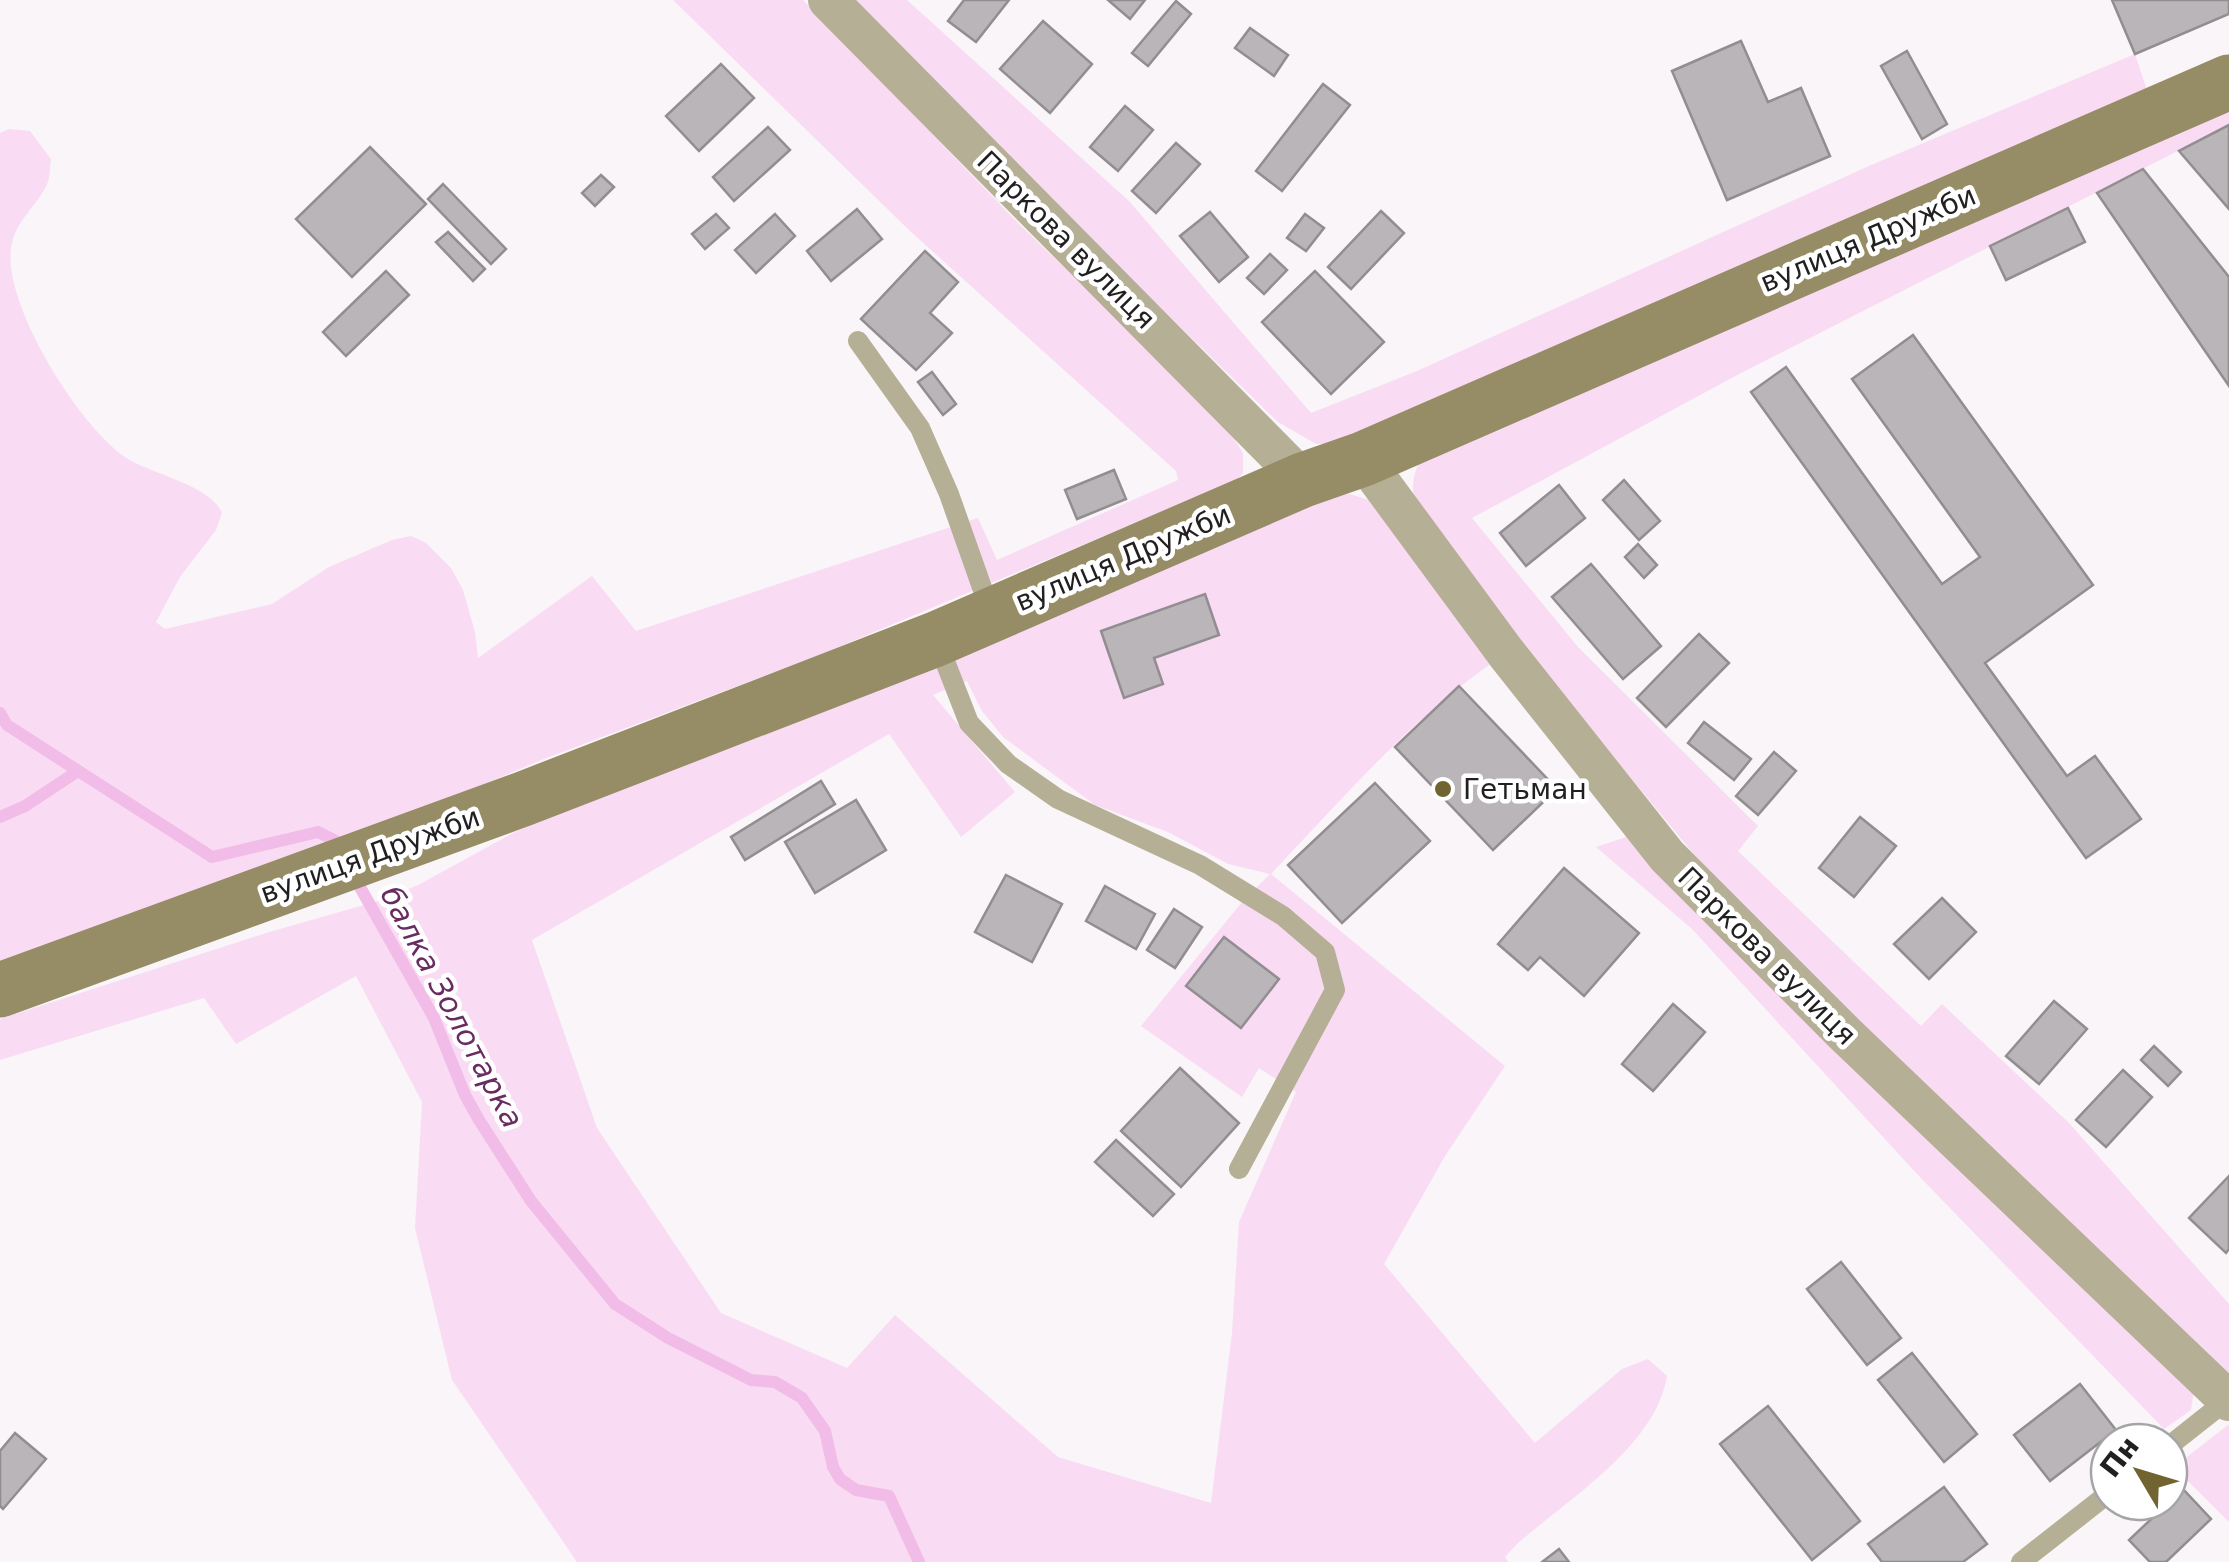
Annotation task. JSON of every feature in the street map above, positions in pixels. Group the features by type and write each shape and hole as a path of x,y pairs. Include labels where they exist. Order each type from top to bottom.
{"street":[{"name":"Паркова вулиця","path":"828,0 1303,480"},
{"name":"вулиця Дружби","path":"0,990 522,799 936,639 2229,82"},
{"name":"Паркова вулиця","path":"1363,458 1506,654 1666,856 1846,1035 2228,1401"}],"lane":[{"path":"858,341 920,428 950,494 992,614"},
{"path":"936,639 968,722 1008,764 1058,799 1200,865 1283,916 1325,952 1335,990 1240,1169"},
{"path":"2189,1431 2228,1401"},
{"path":"2022,1562 2089,1509"}],"shaded area":[{"path":"673,0 803,0 1020,225 1223,421 1243,453 1243,473 1229,488 1180,504 817,656 544,759 0,977 0,133 9,129 30,131 51,159 48,182 17,229 11,248 19,300 48,362 87,419 125,457 205,495 222,513 216,530 180,577 156,622 165,629 272,604 329,567 411,536 426,543 451,568 463,590 478,658 592,576 636,631 978,518 997,560 1178,480 1176,471 910,231"},
{"path":"844,0 907,0 1129,201 1311,413 1417,371 1869,166 2135,54 2149,96 1344,444 1316,444 1278,422"},
{"path":"2229,103 2229,125 1741,373 1472,518 1578,647 1758,826 1738,851 1921,1026 1942,1004 2069,1123 2229,1304 2229,1377 1716,881 1437,543 1417,507 1413,486 1427,448"},
{"path":"1327,492 1350,494 1381,504 1498,659 1407,733 1271,874 1505,1066 1445,1156 1384,1264 1535,1443 1622,1369 1648,1359 1667,1376 1646,1426 1607,1470 1517,1544 1505,1557 1508,1562 577,1562 452,1380 415,1228 422,1102 356,976 236,1044 204,998 0,1060 0,1019 385,899 513,833 671,762","holes":["967,681 982,711 1003,737 1095,805 1168,832 1228,864 1270,874 1242,902 1141,1026 1242,1097 1259,1068 1296,1092 1239,1222 1232,1333 1211,1503 1058,1457 895,1315 847,1368 721,1313 597,1128 532,940 889,734 961,837 1015,792 933,695"]},
{"path":"1629,836 2194,1391 2191,1410 2174,1422 2157,1422 1917,1174 1692,929 1596,847"},
{"path":"2229,1426 2229,1522 2189,1482 2189,1455"}],"building":[{"path":"964,0 1009,0 976,42 948,21"},
{"path":"1108,0 1145,0 1130,19"},
{"path":"2112,0 2229,0 2229,14 2135,54"},
{"path":"1176,1 1191,14 1148,66 1132,53"},
{"path":"1043,21 1092,64 1050,113 1000,69"},
{"path":"1250,28 1288,55 1274,76 1235,48"},
{"path":"1741,41 1768,102 1801,88 1830,156 1727,200 1672,71"},
{"path":"1907,51 1947,124 1922,139 1881,66"},
{"path":"721,64 754,98 699,151 666,116"},
{"path":"1323,84 1350,105 1282,191 1256,171"},
{"path":"1125,106 1153,130 1118,171 1090,147"},
{"path":"2229,125 2229,209 2179,151"},
{"path":"768,127 790,150 734,201 713,177"},
{"path":"1176,143 1200,164 1156,213 1132,191"},
{"path":"370,147 426,204 352,277 296,219"},
{"path":"2143,169 2229,277 2229,386 2097,193"},
{"path":"601,175 614,187 595,206 582,193"},
{"path":"443,184 506,249 491,264 428,199"},
{"path":"2068,208 2085,242 2006,280 1990,246"},
{"path":"857,209 882,239 831,281 807,251"},
{"path":"1381,211 1404,233 1351,289 1328,267"},
{"path":"1210,212 1248,257 1219,282 1180,236"},
{"path":"716,214 729,228 705,249 692,234"},
{"path":"775,214 795,236 756,273 735,250"},
{"path":"1305,214 1324,228 1306,251 1287,238"},
{"path":"448,232 485,269 473,281 436,242"},
{"path":"925,251 958,282 930,313 952,333 916,370 861,319"},
{"path":"1270,254 1287,270 1264,294 1247,278"},
{"path":"386,271 409,295 346,356 323,332"},
{"path":"1315,271 1384,342 1331,394 1262,322"},
{"path":"1913,335 2093,585 1985,663 2067,776 2095,756 2141,819 2086,858 1751,392 1786,367 1942,584 1980,557 1852,379"},
{"path":"932,372 956,404 943,415 918,382"},
{"path":"1114,470 1126,499 1077,519 1065,490"},
{"path":"1624,480 1660,521 1639,540 1603,500"},
{"path":"1559,485 1585,518 1526,566 1500,533"},
{"path":"1638,544 1657,565 1644,578 1625,557"},
{"path":"1591,564 1661,646 1623,679 1552,597"},
{"path":"1205,594 1219,635 1154,658 1163,684 1124,698 1101,631"},
{"path":"1699,634 1729,663 1666,727 1637,698"},
{"path":"1459,686 1557,789 1493,850 1395,747"},
{"path":"1704,722 1751,759 1734,780 1688,743"},
{"path":"1774,752 1796,771 1758,815 1736,796"},
{"path":"821,781 835,804 745,860 731,837"},
{"path":"1375,783 1430,841 1342,923 1288,865"},
{"path":"856,800 886,850 815,893 785,842"},
{"path":"1860,817 1896,846 1854,897 1819,868"},
{"path":"1564,868 1639,933 1584,996 1540,957 1528,970 1498,944"},
{"path":"1006,875 1062,904 1032,962 975,932"},
{"path":"1105,886 1155,914 1136,949 1086,921"},
{"path":"1942,898 1976,932 1929,979 1894,944"},
{"path":"1174,909 1202,927 1175,968 1147,950"},
{"path":"1224,937 1279,979 1241,1028 1186,986"},
{"path":"2054,1001 2087,1029 2039,1084 2006,1056"},
{"path":"1673,1004 1705,1032 1653,1091 1622,1064"},
{"path":"2154,1046 2181,1072 2168,1086 2141,1060"},
{"path":"1180,1068 1239,1123 1181,1187 1121,1131"},
{"path":"2123,1070 2152,1097 2106,1147 2076,1120"},
{"path":"1116,1140 1174,1194 1153,1216 1095,1162"},
{"path":"2229,1176 2229,1249 2226,1253 2189,1218"},
{"path":"1841,1262 1901,1338 1867,1365 1807,1289"},
{"path":"1912,1353 1977,1434 1944,1462 1878,1380"},
{"path":"2080,1384 2110,1422 2089,1422 2089,1451 2050,1481 2014,1435"},
{"path":"1768,1406 1860,1521 1812,1560 1720,1444"},
{"path":"15,1433 46,1459 3,1509 0,1451"},
{"path":"1944,1487 1987,1544 1963,1562 1882,1562 1868,1544"},
{"path":"2189,1495 2211,1519 2166,1562 2150,1562 2129,1540 2148,1522 2189,1522"},
{"path":"1559,1549 1569,1562 1542,1562"}],"waterway":[{"name":"балка Золотарка","path":"0,713 7,725 212,857 318,832 336,841 340,851"},
{"path":"0,817 25,806 78,771"},
{"name":"балка Золотарка","path":"352,873 434,1018 479,1120 531,1201 615,1304 668,1338 751,1380 775,1382 802,1398 825,1431 833,1467 840,1479 856,1490 889,1496 919,1562"}],"place":[{"name":"Гетьман","path":"1443,789"}]}
